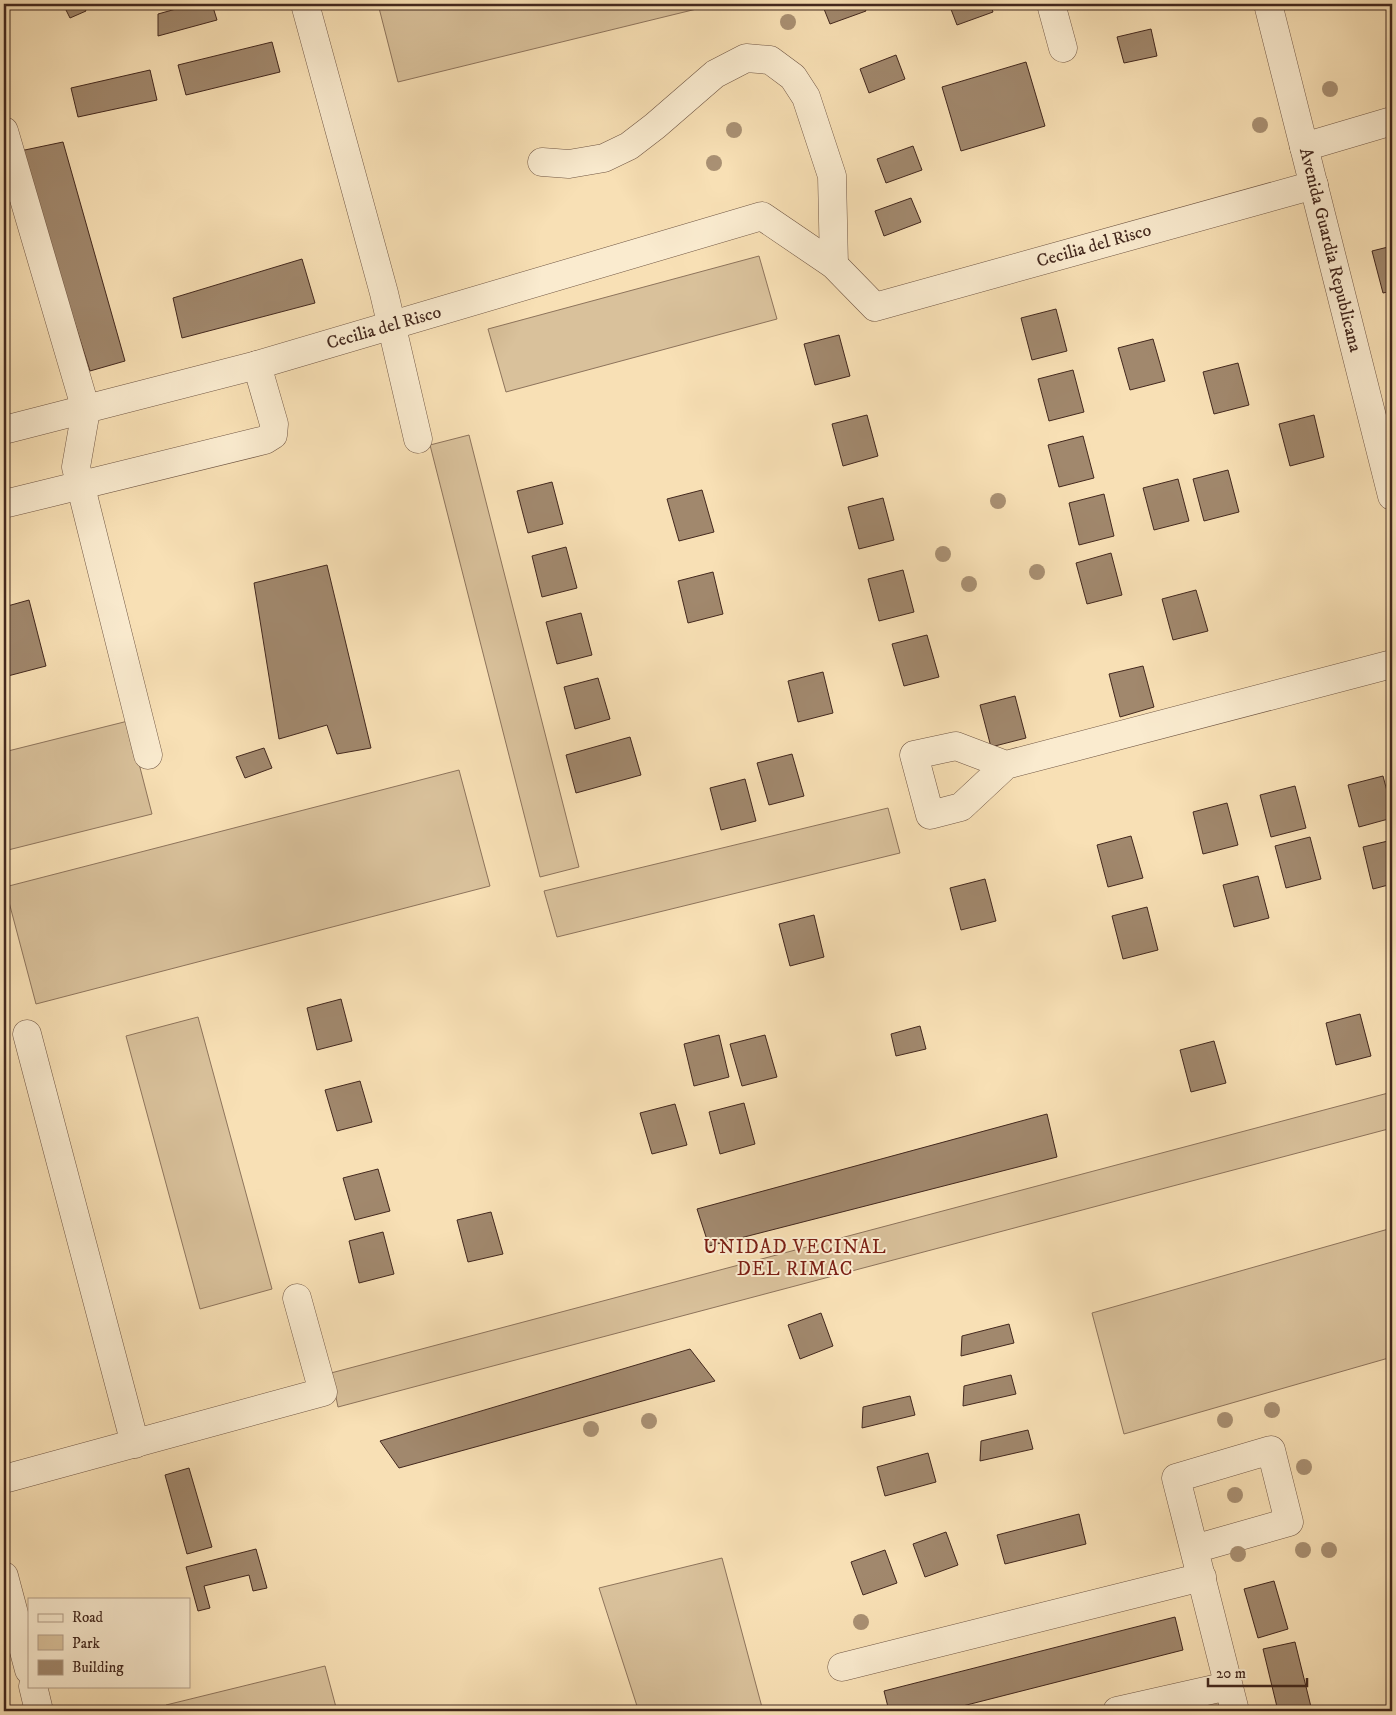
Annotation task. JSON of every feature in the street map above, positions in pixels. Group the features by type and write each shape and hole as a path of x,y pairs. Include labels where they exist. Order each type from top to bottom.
{"street":[{"path":"305,4 392,326 418,438"},
{"path":"1050,4 1062,48"},
{"name":"Avenida Guardia Republicana","path":"1268,4 1392,496"},
{"path":"542,162 569,164 604,158 629,146 715,74 746,58 770,60 793,77 806,97 832,176 834,265"},
{"path":"1304,147 1392,122"},
{"path":"4,131 86,410 76,467 148,755"},
{"name":"Cecilia del Risco","path":"4,430 257,365 762,216 834,265 875,307 1314,184"},
{"path":"4,504 265,440 272,435 274,424 257,365"},
{"path":"1006,766 1392,664"},
{"path":"27,1034 135,1444"},
{"path":"4,1479 323,1392 297,1298"},
{"path":"1117,1711 1232,1699 1176,1478 1271,1450 1289,1522 1194,1549"},
{"path":"4,1576 28,1666"},
{"path":"842,1668 1202,1577"},
{"path":"33,1688 39,1711"}],"green space":[{"path":"378,4 717,4 398,82"},
{"path":"759,256 777,319 506,392 488,329"},
{"path":"469,435 579,867 540,877 430,445"},
{"path":"128,721 152,814 4,851 4,752"},
{"path":"459,770 490,886 36,1004 5,887"},
{"path":"888,808 900,853 557,937 544,891"},
{"path":"198,1017 272,1289 200,1309 126,1036"},
{"path":"1392,1092 1392,1128 338,1407 331,1373"},
{"path":"1392,1228 1392,1357 1124,1434 1092,1313"},
{"path":"722,1558 763,1711 620,1711 637,1706 599,1588"},
{"path":"325,1666 337,1711 167,1711 166,1705"},
{"path":"1217,1696 1221,1711 1158,1711"}],"building":[{"path":"63,4 83,4 86,11 70,18"},
{"path":"194,4 212,4 217,20 158,36 158,14"},
{"path":"822,4 863,4 866,11 830,24"},
{"path":"949,4 990,4 993,12 957,25"},
{"path":"1151,29 1157,56 1124,63 1117,37"},
{"path":"272,42 280,72 186,95 178,65"},
{"path":"896,55 905,79 869,93 860,69"},
{"path":"1026,62 1045,126 961,151 942,87"},
{"path":"150,70 157,100 78,117 71,88"},
{"path":"63,142 125,361 90,371 20,151"},
{"path":"913,146 922,170 886,183 877,159"},
{"path":"911,198 921,222 884,236 875,211"},
{"path":"1392,246 1392,291 1383,293 1372,251"},
{"path":"302,259 315,303 182,338 173,298"},
{"path":"1056,309 1067,351 1032,360 1021,318"},
{"path":"839,335 850,376 815,385 804,344"},
{"path":"1153,339 1165,381 1130,390 1118,348"},
{"path":"1238,363 1249,405 1214,414 1203,372"},
{"path":"1073,370 1084,412 1049,421 1038,379"},
{"path":"867,415 878,456 843,466 832,424"},
{"path":"1314,415 1324,457 1290,466 1279,424"},
{"path":"1083,436 1094,478 1059,487 1048,445"},
{"path":"1228,470 1239,512 1204,521 1193,479"},
{"path":"1178,479 1189,521 1154,530 1143,488"},
{"path":"552,482 563,524 528,533 517,491"},
{"path":"702,490 714,532 679,541 667,499"},
{"path":"1104,494 1114,536 1079,545 1069,503"},
{"path":"883,498 894,540 859,549 848,507"},
{"path":"566,547 577,588 542,597 532,556"},
{"path":"1111,553 1122,595 1087,604 1076,563"},
{"path":"327,565 371,748 337,754 327,725 279,739 254,583"},
{"path":"903,570 914,612 879,621 868,579"},
{"path":"713,572 723,614 688,623 678,581"},
{"path":"1196,590 1208,631 1173,640 1162,599"},
{"path":"29,600 46,666 4,677 4,607"},
{"path":"581,613 592,655 557,664 546,622"},
{"path":"927,635 939,677 904,686 892,644"},
{"path":"1143,666 1154,707 1120,717 1109,674"},
{"path":"823,672 833,713 798,722 788,681"},
{"path":"598,678 610,719 575,729 564,687"},
{"path":"1015,696 1026,738 991,747 980,705"},
{"path":"630,737 641,775 576,793 566,755"},
{"path":"264,748 272,768 245,778 236,757"},
{"path":"792,754 804,796 769,805 757,763"},
{"path":"1383,776 1392,810 1392,818 1359,827 1348,785"},
{"path":"745,779 756,821 721,830 710,788"},
{"path":"1295,786 1306,828 1271,837 1260,795"},
{"path":"1227,803 1238,845 1203,854 1193,812"},
{"path":"1131,836 1143,878 1108,887 1097,845"},
{"path":"1310,837 1321,879 1286,888 1275,846"},
{"path":"1392,840 1392,884 1373,889 1363,847"},
{"path":"1258,876 1269,918 1234,927 1223,885"},
{"path":"985,879 996,921 961,930 950,888"},
{"path":"1147,907 1158,950 1123,959 1112,916"},
{"path":"814,915 824,957 790,966 779,924"},
{"path":"341,999 352,1041 317,1050 307,1008"},
{"path":"1360,1014 1371,1056 1336,1065 1326,1023"},
{"path":"920,1026 926,1049 896,1056 891,1034"},
{"path":"719,1035 729,1077 694,1086 684,1044"},
{"path":"765,1035 777,1077 742,1086 730,1044"},
{"path":"1214,1041 1226,1083 1191,1092 1180,1050"},
{"path":"360,1081 372,1122 337,1131 325,1090"},
{"path":"744,1103 755,1144 720,1154 709,1112"},
{"path":"675,1104 687,1145 652,1154 640,1113"},
{"path":"1047,1114 1057,1157 709,1246 697,1209"},
{"path":"378,1169 390,1211 355,1220 343,1178"},
{"path":"491,1212 503,1254 468,1262 457,1220"},
{"path":"383,1232 394,1274 359,1283 349,1241"},
{"path":"821,1313 833,1346 800,1359 788,1325"},
{"path":"1009,1324 1014,1343 961,1356 962,1336"},
{"path":"690,1349 715,1381 399,1468 380,1441"},
{"path":"1011,1375 1016,1394 963,1406 964,1386"},
{"path":"910,1396 915,1415 862,1428 863,1407"},
{"path":"1028,1430 1033,1449 980,1461 981,1441"},
{"path":"928,1453 936,1482 885,1496 877,1467"},
{"path":"189,1468 212,1547 187,1554 165,1475"},
{"path":"1079,1514 1086,1544 1005,1564 997,1535"},
{"path":"946,1532 958,1565 925,1577 913,1544"},
{"path":"256,1549 267,1588 253,1591 249,1575 204,1586 210,1608 198,1611 186,1567"},
{"path":"885,1550 897,1583 863,1595 851,1562"},
{"path":"1274,1581 1288,1629 1258,1638 1244,1589"},
{"path":"1175,1617 1183,1650 943,1711 889,1711 884,1691"},
{"path":"1295,1642 1312,1711 1278,1711 1263,1649"}],"district":[{"name":"UNIDAD VECINAL DEL RIMAC","path":"795,1258"}]}
